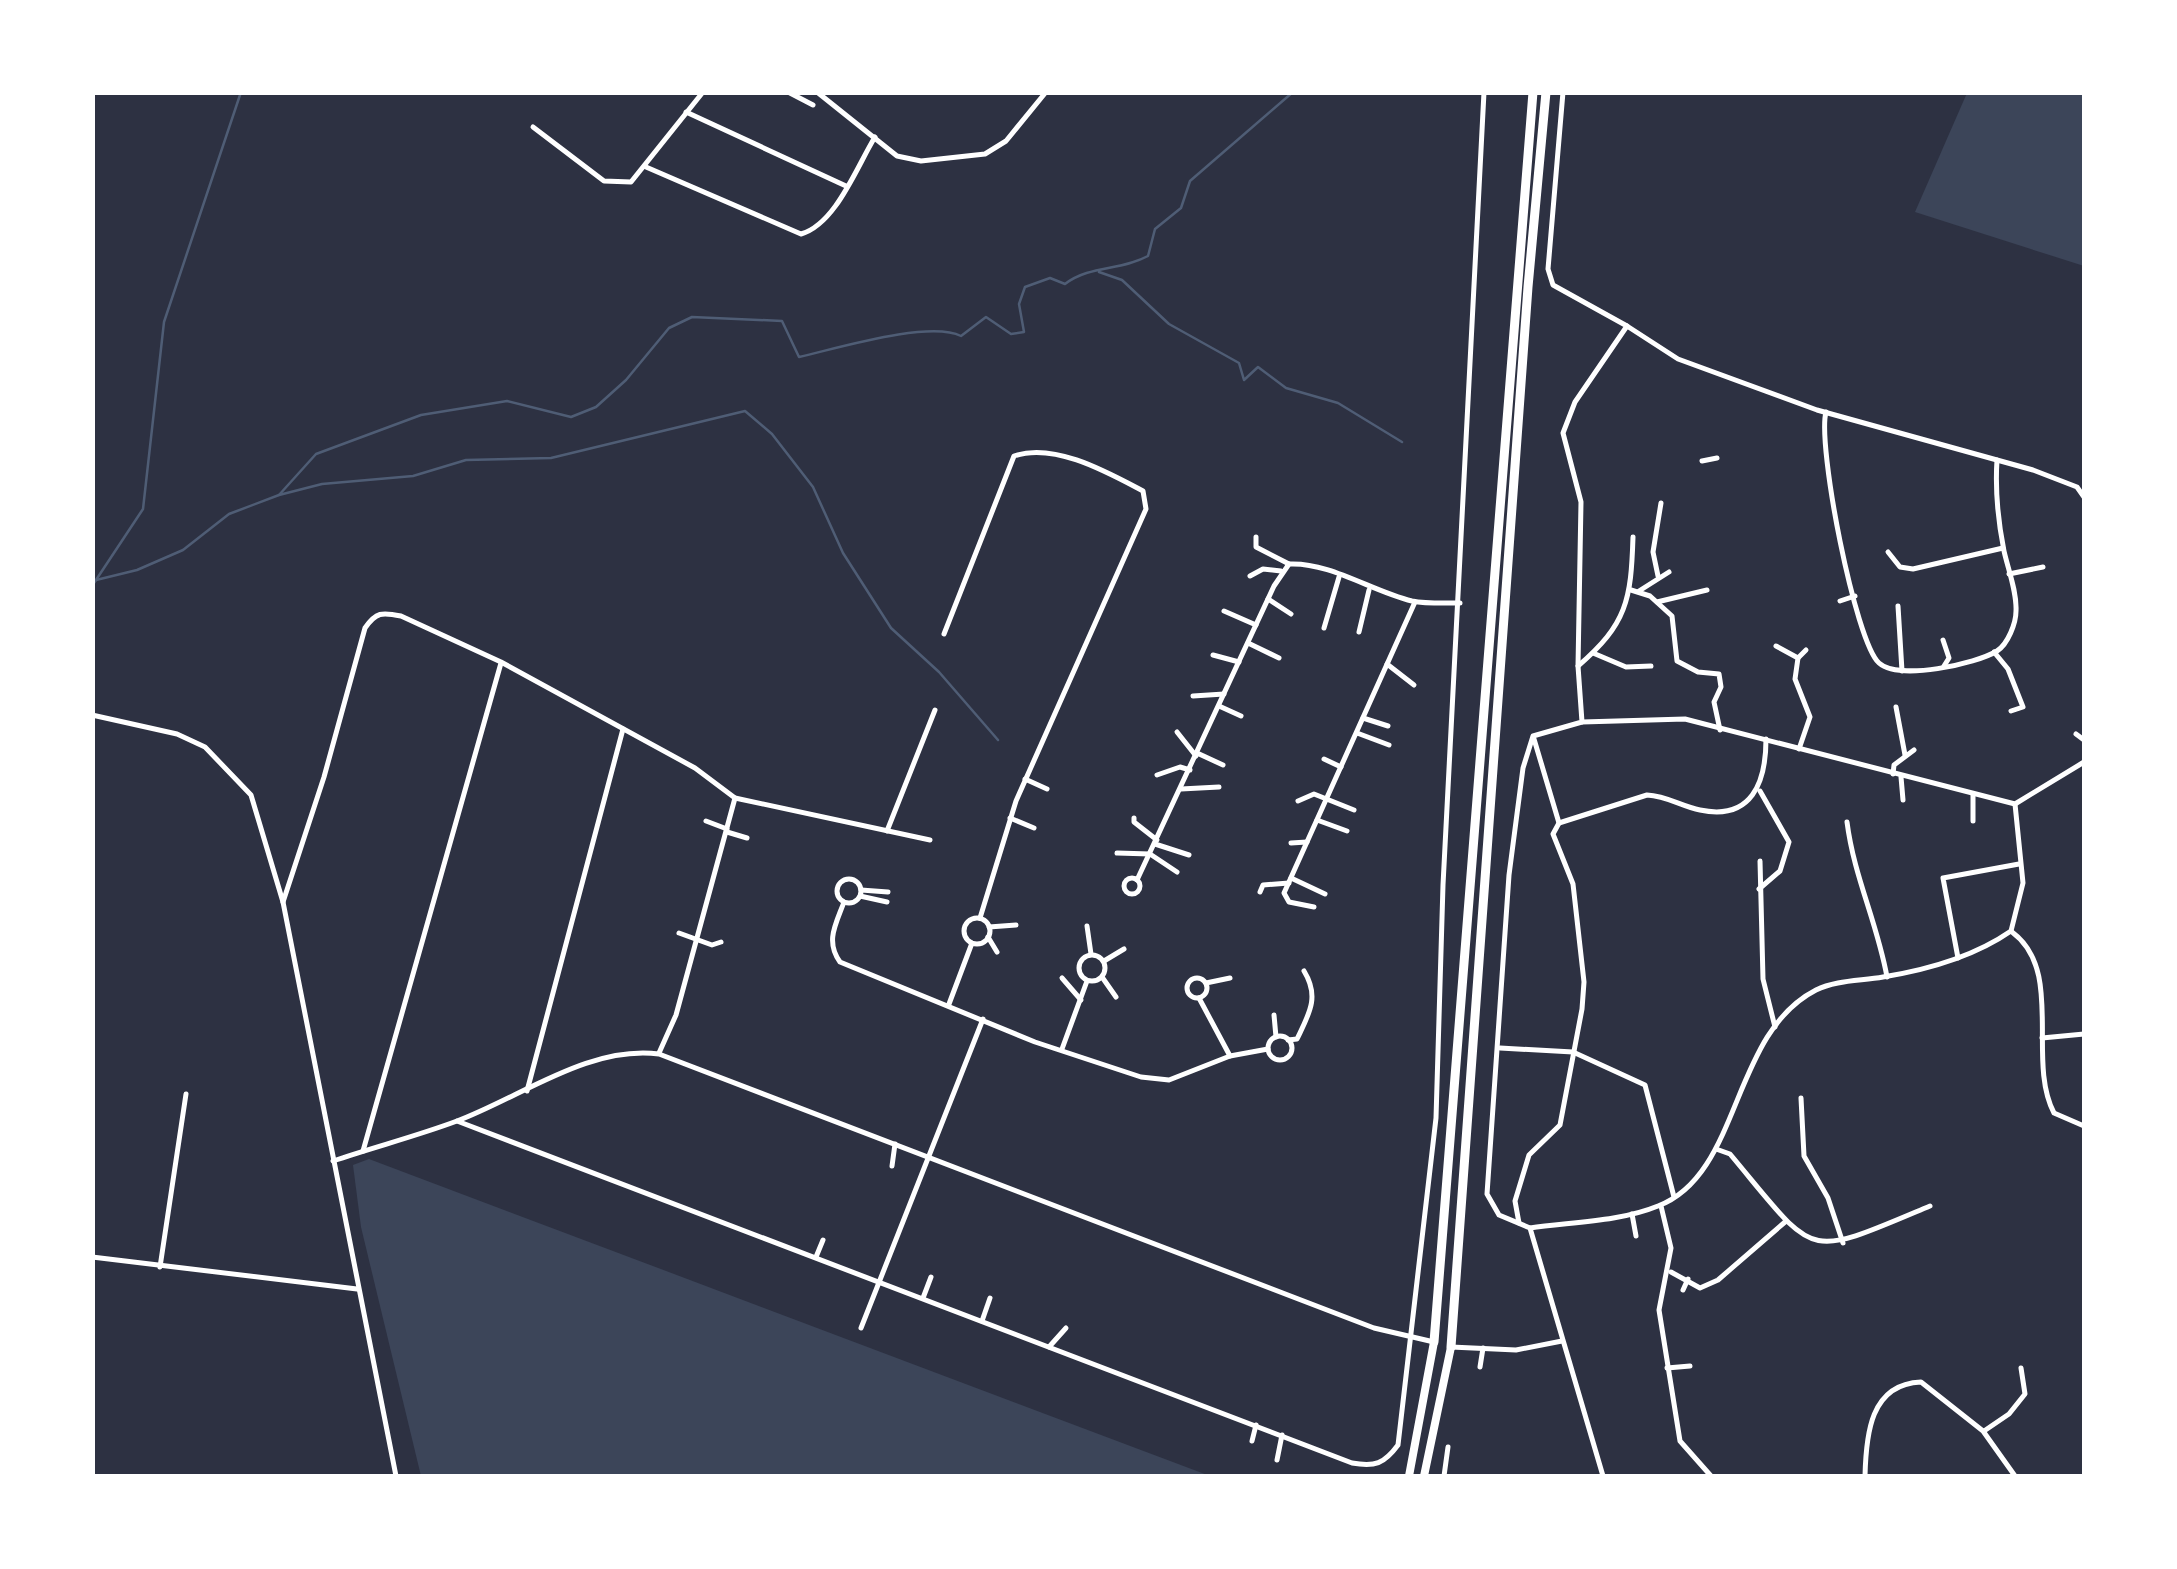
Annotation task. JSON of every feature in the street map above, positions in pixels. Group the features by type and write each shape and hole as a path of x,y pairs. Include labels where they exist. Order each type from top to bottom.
{"highway":[{"path":"1409,1476 1434,1342 1533,92"},
{"path":"1424,1476 1452,1346 1524,327 1546,92"}],"street":[{"path":"533,127 614,185 630,182 703,92"},
{"path":"788,92 813,105"},
{"path":"817,92 897,156 920,162 985,154 1006,141 1046,92"},
{"path":"457,1121 1352,1463 1373,1466 1388,1459 1398,1445 1436,1118 1443,884 1484,92"},
{"path":"1562,92 1548,269 1553,285 1678,360 1826,412 2077,486 2084,497"},
{"path":"686,112 846,186"},
{"path":"646,166 801,234 812,231 829,214 875,136"},
{"path":"1582,722 1578,666 1581,502 1563,433 1574,402 1627,326"},
{"path":"1826,412 1821,430 1825,472 1864,634 1879,663 1906,671 1944,666 1994,652 2009,636 2016,611 1996,503 1997,460"},
{"path":"944,634 1014,456 1035,449 1110,473 1143,491 1146,509 1025,779 980,918"},
{"path":"1702,460 1716,458"},
{"path":"1658,576 1653,552 1662,503"},
{"path":"1256,536 1256,547 1289,564 1313,564 1339,577 1415,602 1460,603"},
{"path":"1578,666 1622,619 1635,590 1633,538"},
{"path":"1888,552 1900,568 1912,570 2004,548"},
{"path":"1137,880 1281,571 1289,564"},
{"path":"2009,574 2043,567"},
{"path":"1250,576 1264,569 1281,571"},
{"path":"1635,590 1669,572"},
{"path":"1324,628 1339,577"},
{"path":"1359,632 1371,593 1368,587"},
{"path":"1635,590 1657,602 1676,627 1677,661 1698,672 1719,674 1721,687 1714,702 1720,730"},
{"path":"1657,602 1707,590"},
{"path":"1840,601 1854,596"},
{"path":"1268,600 1291,614"},
{"path":"1314,908 1288,902 1284,893 1415,602"},
{"path":"1898,606 1906,671"},
{"path":"1224,610 1256,625"},
{"path":"283,902 324,776 364,628 374,615 384,612 401,616 501,662 695,768 736,798 930,840"},
{"path":"1943,640 1949,658 1944,666"},
{"path":"1248,644 1279,658"},
{"path":"1776,646 1798,658"},
{"path":"1798,749 1810,716 1795,679 1798,658 1806,650"},
{"path":"1994,652 2020,696 2022,707 2011,711"},
{"path":"1594,653 1626,667 1652,666"},
{"path":"1214,655 1239,662"},
{"path":"363,1151 501,662"},
{"path":"1906,671 1914,663"},
{"path":"1387,664 1414,685"},
{"path":"1194,696 1224,694"},
{"path":"1219,706 1241,716"},
{"path":"1896,706 1899,742 1905,755"},
{"path":"887,830 934,710"},
{"path":"92,715 177,734 205,747 251,795 283,902 396,1476"},
{"path":"1363,718 1388,726"},
{"path":"1533,736 1582,722 1685,719 2015,804 2084,762"},
{"path":"526,1091 623,730"},
{"path":"1177,732 1197,754 1223,765"},
{"path":"1357,732 1389,745"},
{"path":"2076,734 2084,740"},
{"path":"1533,736 1559,823"},
{"path":"1533,736 1523,768 1509,875 1487,1194 1499,1216 1530,1228 1662,1206 1692,1186 1714,1149 1754,1059 1775,1026 1816,990 1958,958 2012,932"},
{"path":"1520,1224 1516,1201 1529,1155 1560,1125 1584,982 1574,884 1553,834 1559,823 1648,795 1701,810 1736,809 1759,790 1766,770 1766,739"},
{"path":"1903,800 1904,782 1896,774 1894,764 1914,750"},
{"path":"1324,760 1341,767"},
{"path":"1157,775 1180,768 1190,770"},
{"path":"1025,779 1047,789"},
{"path":"1181,789 1219,787"},
{"path":"1759,790 1788,842 1780,871 1759,889"},
{"path":"1298,800 1314,794 1354,810"},
{"path":"1972,820 1974,794"},
{"path":"659,1054 676,1015 736,798"},
{"path":"2012,932 2023,882 2015,804"},
{"path":"1010,818 1034,828"},
{"path":"1134,818 1156,842 1189,855"},
{"path":"1317,820 1347,831"},
{"path":"706,821 747,838"},
{"path":"1847,822 1853,869 1879,934 1887,976"},
{"path":"1291,843 1307,842"},
{"path":"1117,853 1150,854 1177,872"},
{"path":"1760,861 1763,978 1775,1026"},
{"path":"1958,958 1943,878 2019,864"},
{"path":"887,902 861,893 856,880 844,879 837,892 844,902 852,903 861,893 888,892"},
{"path":"1260,892 1262,885 1290,880 1325,894"},
{"path":"844,902 831,937 831,949 840,962 1140,1077 1169,1080 1230,1056 1268,1049 1276,1037 1274,1015"},
{"path":"980,918 989,927 1016,925"},
{"path":"949,1004 972,943 964,927 969,920 980,918"},
{"path":"1087,926 1091,954"},
{"path":"989,927 988,937 997,952"},
{"path":"2012,932 2027,943 2037,967 2044,1094 2054,1113 2084,1126"},
{"path":"679,933 712,945 721,942"},
{"path":"972,943 988,937"},
{"path":"1104,961 1124,949"},
{"path":"1091,954 1104,961"},
{"path":"1087,980 1078,966 1091,954"},
{"path":"1104,961 1102,977 1116,996"},
{"path":"1276,1037 1297,1039 1314,1002 1312,984 1304,971"},
{"path":"1087,980 1102,977"},
{"path":"1062,978 1080,1000"},
{"path":"1230,978 1206,983 1195,978 1188,984 1190,996 1198,998 1230,1056"},
{"path":"1062,1049 1087,980"},
{"path":"1198,998 1207,992 1206,983"},
{"path":"861,1328 983,1019"},
{"path":"2042,1038 2084,1034"},
{"path":"1268,1049 1274,1059 1286,1058 1292,1049 1288,1040"},
{"path":"1500,1048 1573,1052 1645,1085 1674,1197"},
{"path":"333,1161 457,1121 624,1052 659,1054 1374,1328 1434,1342"},
{"path":"160,1268 186,1094"},
{"path":"1801,1098 1804,1156 1828,1198 1844,1243"},
{"path":"892,1166 896,1144"},
{"path":"1714,1149 1730,1154 1785,1222 1822,1244 1844,1243 1930,1206"},
{"path":"1662,1206 1671,1248 1670,1271 1659,1310 1680,1440 1711,1476"},
{"path":"1632,1214 1636,1236"},
{"path":"1670,1271 1700,1288 1718,1280 1785,1222"},
{"path":"1530,1228 1603,1476"},
{"path":"816,1257 824,1240"},
{"path":"92,1256 160,1268 357,1289"},
{"path":"923,1298 931,1277"},
{"path":"1683,1290 1688,1279"},
{"path":"982,1321 990,1298"},
{"path":"1049,1347 1066,1328"},
{"path":"1452,1346 1516,1350 1562,1342"},
{"path":"1480,1366 1483,1348"},
{"path":"1667,1368 1690,1366"},
{"path":"1984,1432 2008,1414 2025,1394 2021,1368"},
{"path":"1865,1476 1866,1434 1879,1402 1901,1383 1921,1382 1984,1432 2015,1476"},
{"path":"1252,1441 1256,1425"},
{"path":"1277,1460 1282,1435"},
{"path":"1444,1476 1448,1447"}],"shaded area":[{"path":"1967,93 2084,93 2084,266 1915,212"},
{"path":"369,1159 1210,1476 421,1476 361,1227 353,1165"}],"waterway":[{"path":"92,586 143,509 164,322 241,92"},
{"path":"279,495 316,454 421,415 507,401 571,417 596,407 626,380 669,328 692,317 782,321 799,357 927,331 961,336 986,317 1011,334 1024,332 1019,304 1025,287 1050,278 1065,284 1085,274 1148,256 1155,229 1181,208 1190,181 1293,92"},
{"path":"1099,272 1122,280 1169,324 1239,363 1244,380 1258,367 1286,388 1338,403 1402,442"},
{"path":"92,581 137,570 183,550 229,514 279,495 322,484 413,476 466,460 551,458 745,411 772,434 813,487 843,553 891,628 939,672 998,740"}]}
